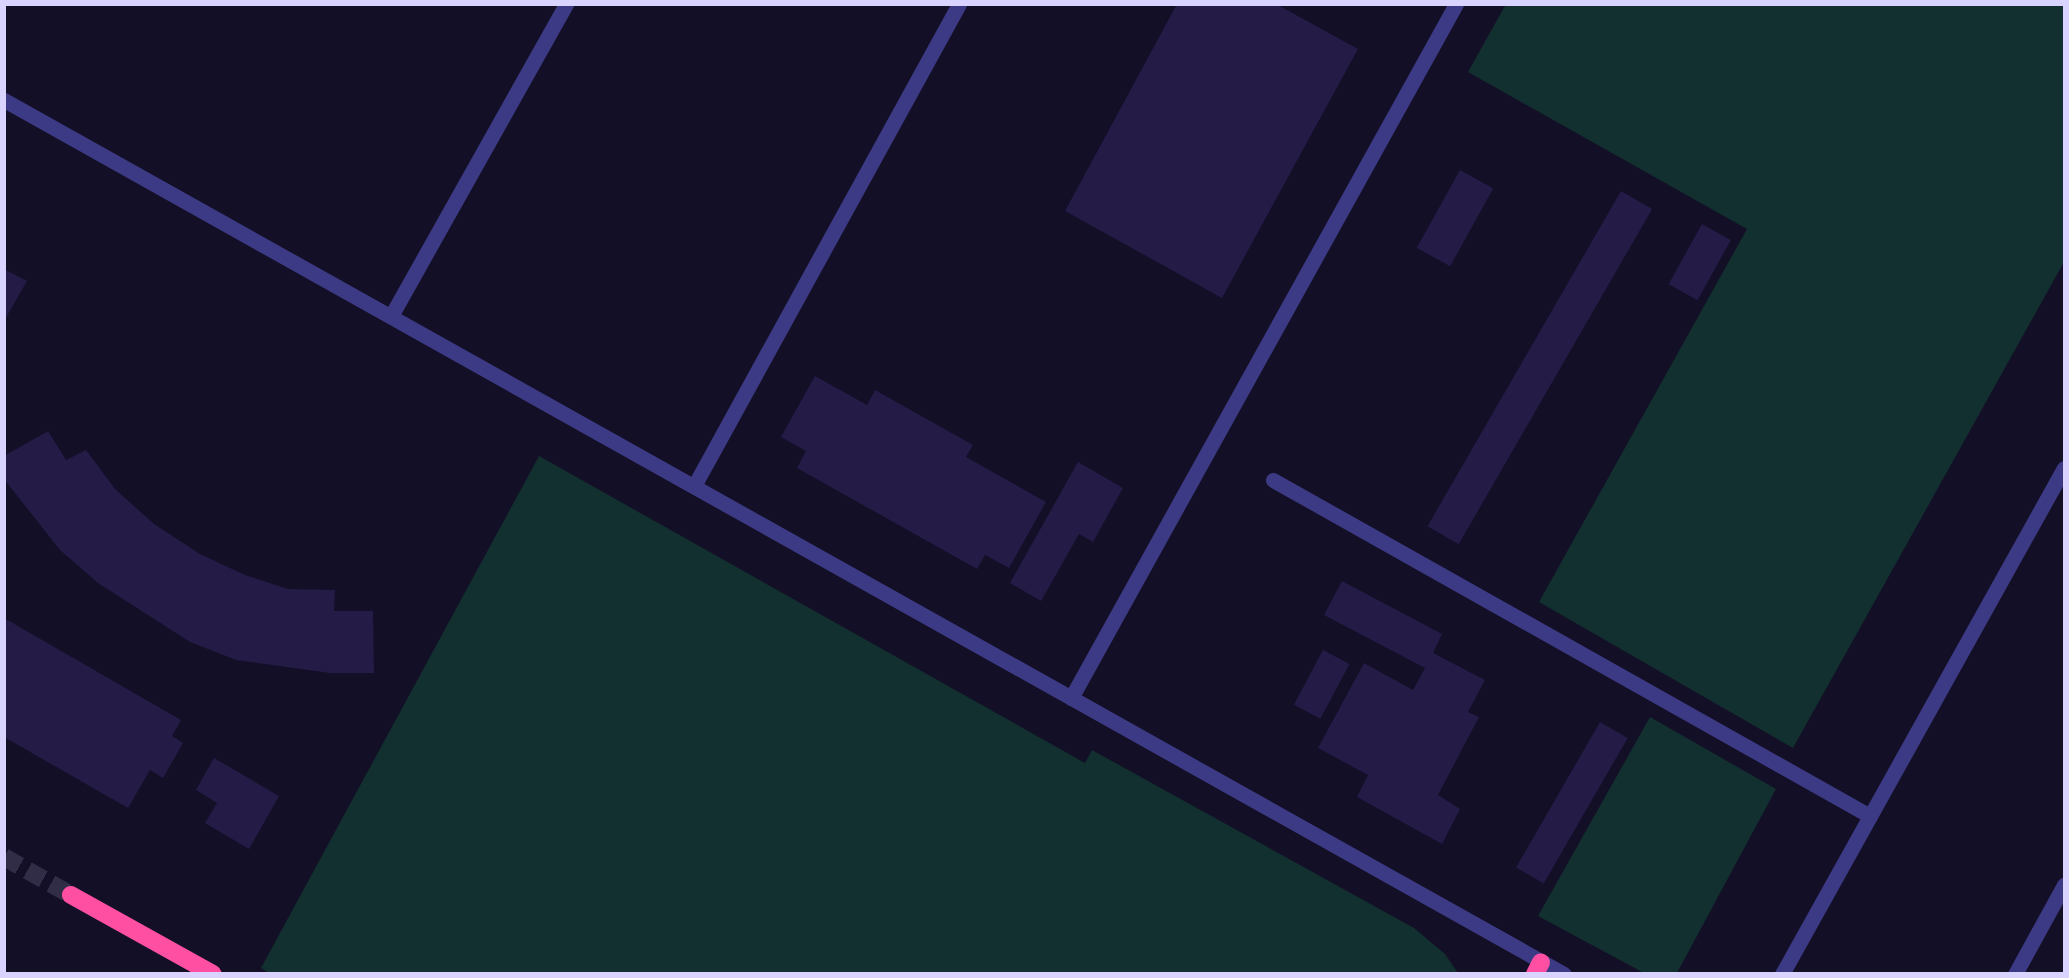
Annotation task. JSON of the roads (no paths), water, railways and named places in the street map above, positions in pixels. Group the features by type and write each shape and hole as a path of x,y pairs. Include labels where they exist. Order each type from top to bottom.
{"highway":[{"path":"71,895 213,974"}],"street":[{"path":"391,316 566,4"},
{"path":"694,486 959,4"},
{"path":"1071,698 1456,4"},
{"path":"4,100 1071,698 1538,968 1564,974"},
{"path":"1782,974 2064,468"},
{"path":"1273,480 1870,816"},
{"path":"2015,974 2064,885"}],"tunnel":[{"path":"4,857 71,895"}]}
